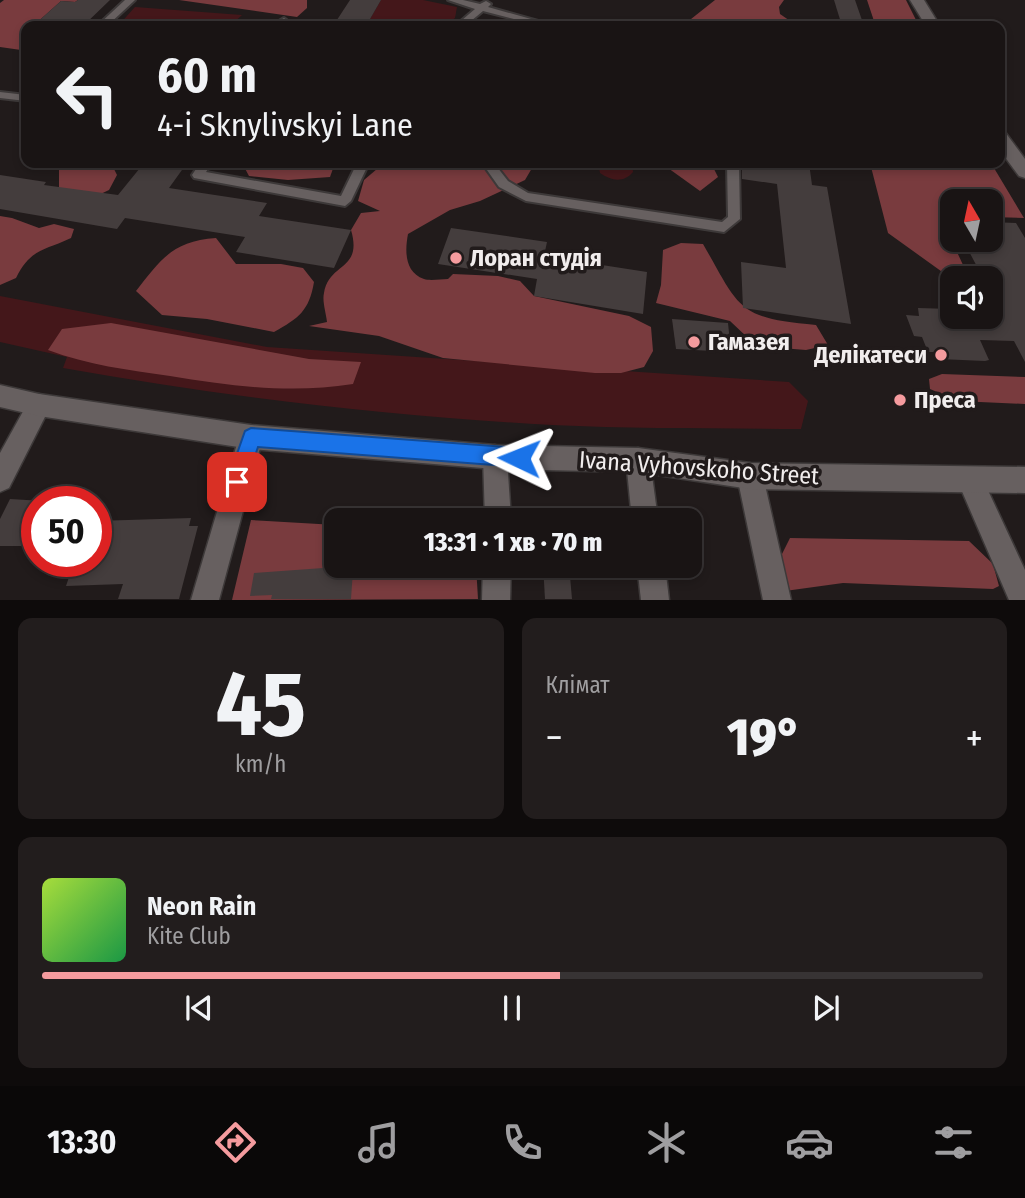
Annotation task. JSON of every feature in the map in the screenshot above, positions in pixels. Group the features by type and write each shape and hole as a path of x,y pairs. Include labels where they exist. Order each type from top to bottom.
{"main road":[{"path":"917,0 930,21"},
{"path":"1005,144 1025,172"},
{"name":"Ivana Vyhovskoho Street","path":"0,396 39,405 251,437 495,457 638,460 750,476 1025,480"},
{"path":"0,479 39,405"},
{"path":"205,600 251,437"},
{"path":"495,457 497,508"},
{"path":"638,460 644,508"},
{"path":"750,476 777,600"},
{"path":"970,480 1024,600"},
{"path":"496,600 497,578"},
{"path":"652,578 655,600"}],"lane":[{"path":"107,21 130,0"},
{"path":"453,0 486,4 536,21"},
{"path":"466,21 486,4"},
{"path":"0,95 21,98"},
{"path":"203,168 198,175 345,201 361,168"},
{"path":"491,168 506,189 526,197 724,227 734,219 733,168"}],"shaded area":[{"path":"4,0 78,0 61,1 39,21 21,21 21,50 0,47 0,3"},
{"path":"179,0 307,0 307,8 297,17"},
{"path":"381,0 423,0 457,7 455,18 450,21 369,21"},
{"path":"715,0 784,0 779,7 780,14 790,21 689,21"},
{"path":"867,0 906,0 916,21 874,21"},
{"path":"135,7 242,15 235,21 122,21"},
{"path":"59,168 114,168 117,175 109,190 88,200 59,189"},
{"path":"245,168 333,168 330,177 288,180 249,176"},
{"path":"378,168 532,168 525,180 480,201 450,210 408,234 406,253 409,266 417,276 426,280 448,279 453,274 498,276 520,281 534,296 629,316 651,327 653,351 644,367 621,373 595,373 443,358 379,336 309,326 327,322 323,300 327,283 353,253 351,230 361,213 380,211 358,201 364,180"},
{"path":"599,168 633,168 633,172 622,179 609,178 600,173"},
{"path":"668,168 714,168 718,177 700,191"},
{"path":"871,168 994,168 1024,218 1003,217 1003,189 940,189 940,252 957,252 963,266 940,266 940,270 888,233"},
{"path":"0,216 39,228 54,224 74,229 71,238 33,256 16,278 0,285"},
{"path":"216,238 236,264 281,264 303,268 314,282 302,313 274,332 207,319 162,315 136,291 161,261 178,248"},
{"path":"681,243 703,244 725,283 743,306 770,318 816,325 828,345 806,350 781,348 748,338 730,321 656,303 661,285 663,250"},
{"path":"0,296 267,347 789,382 808,401 801,429 676,428 491,421 368,411 246,396 63,368 67,357 0,342"},
{"path":"111,323 309,359 361,362 353,384 261,388 123,369 78,360 48,350 62,329"},
{"path":"942,374 1025,377 1025,404 958,401 930,389 929,379"},
{"path":"251,520 324,524 324,578 477,578 478,599 232,600"},
{"path":"790,538 969,541 993,564 999,586 993,589 843,583 785,591 780,558"}],"building":[{"path":"110,0 88,21 39,21 61,1"},
{"path":"350,0 381,0 369,21 336,21"},
{"path":"834,0 855,0 862,21 840,21"},
{"path":"140,168 183,168 169,188 267,203 259,216 351,230 334,268 236,252 245,237 125,218 117,229 0,209 0,175 46,182 44,185 118,195"},
{"path":"742,168 810,168 812,185 827,187 851,324 743,308 741,262 786,268 777,184 742,179"},
{"path":"1003,222 1016,223 1025,238 1025,362 1014,341 980,340 989,360 985,361 939,359 936,352 928,352 922,337 914,336 906,315 919,316 918,308 940,309 940,329 1003,329 1003,266 977,266 969,252 1003,252"},
{"path":"451,228 547,242 544,256 647,272 643,314 534,296 537,279 438,264"},
{"path":"672,319 728,323 731,352 676,349"},
{"path":"10,499 21,500 21,546 0,546 0,519"},
{"path":"191,518 189,526 198,526 179,599 118,599 123,584 66,586 69,577 112,577 112,520"},
{"path":"324,568 324,578 352,578 351,599 271,599 272,595 250,596 254,573"},
{"path":"544,578 570,578 572,599 545,599"}],"place":[{"name":"Лоран студія","path":"456,258"},
{"name":"Гамазея","path":"694,342"},
{"name":"Делікатеси","path":"941,355"},
{"name":"Преса","path":"900,400"}],"route":[{"path":"237,482 251,437 519,458"}]}
